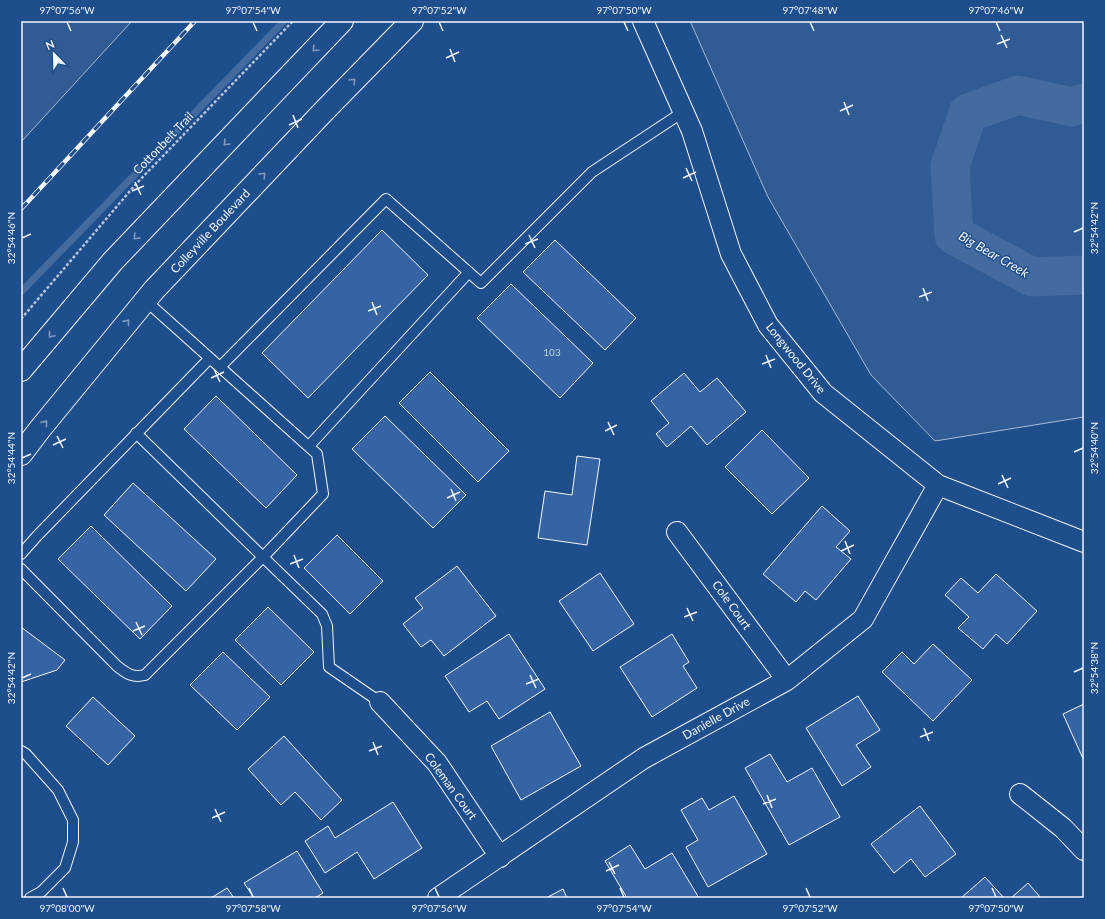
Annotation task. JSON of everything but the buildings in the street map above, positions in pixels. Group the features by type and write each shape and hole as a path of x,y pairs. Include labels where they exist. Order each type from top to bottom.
{"main road":[{"path":"21,370 113,261 342,21"},
{"name":"Colleyville Boulevard","path":"21,454 145,300 324,110 412,21"}],"street":[{"name":"Longwood Drive","path":"643,21 692,132 731,254 768,325 823,392 938,485 1084,542"},
{"name":"Danielle Drive","path":"438,898 644,758 787,680 863,619 938,485"},
{"name":"Cole Court","path":"677,532 787,680"},
{"name":"Coleman Court","path":"380,702 437,763 500,857"},
{"path":"1020,794 1063,828 1084,850"}],"lane":[{"path":"220,367 386,199 481,284 592,172 683,112"},
{"path":"309,446 469,272"},
{"path":"21,569 118,666 128,674 137,677 145,675 323,494 317,454 145,300"},
{"path":"21,554 136,433 210,358"},
{"path":"136,433 322,614 327,626 329,667 380,702"},
{"path":"21,751 26,754 58,790 73,820 73,842 65,868 41,892 30,898"}],"path":[{"name":"Cottonbelt Trail","path":"21,319 136,184 293,21"}],"shaded area":[{"path":"21,21 132,21 21,142"},
{"path":"690,21 1084,21 1084,417 935,441 871,375 768,197"}],"waterway":[{"path":"21,292 284,21"},
{"name":"Big Bear Creek","path":"1084,103 1072,107 1018,95 968,113 950,166 954,235 1032,277 1084,275"}],"railway":[{"path":"21,209 195,21"}]}
